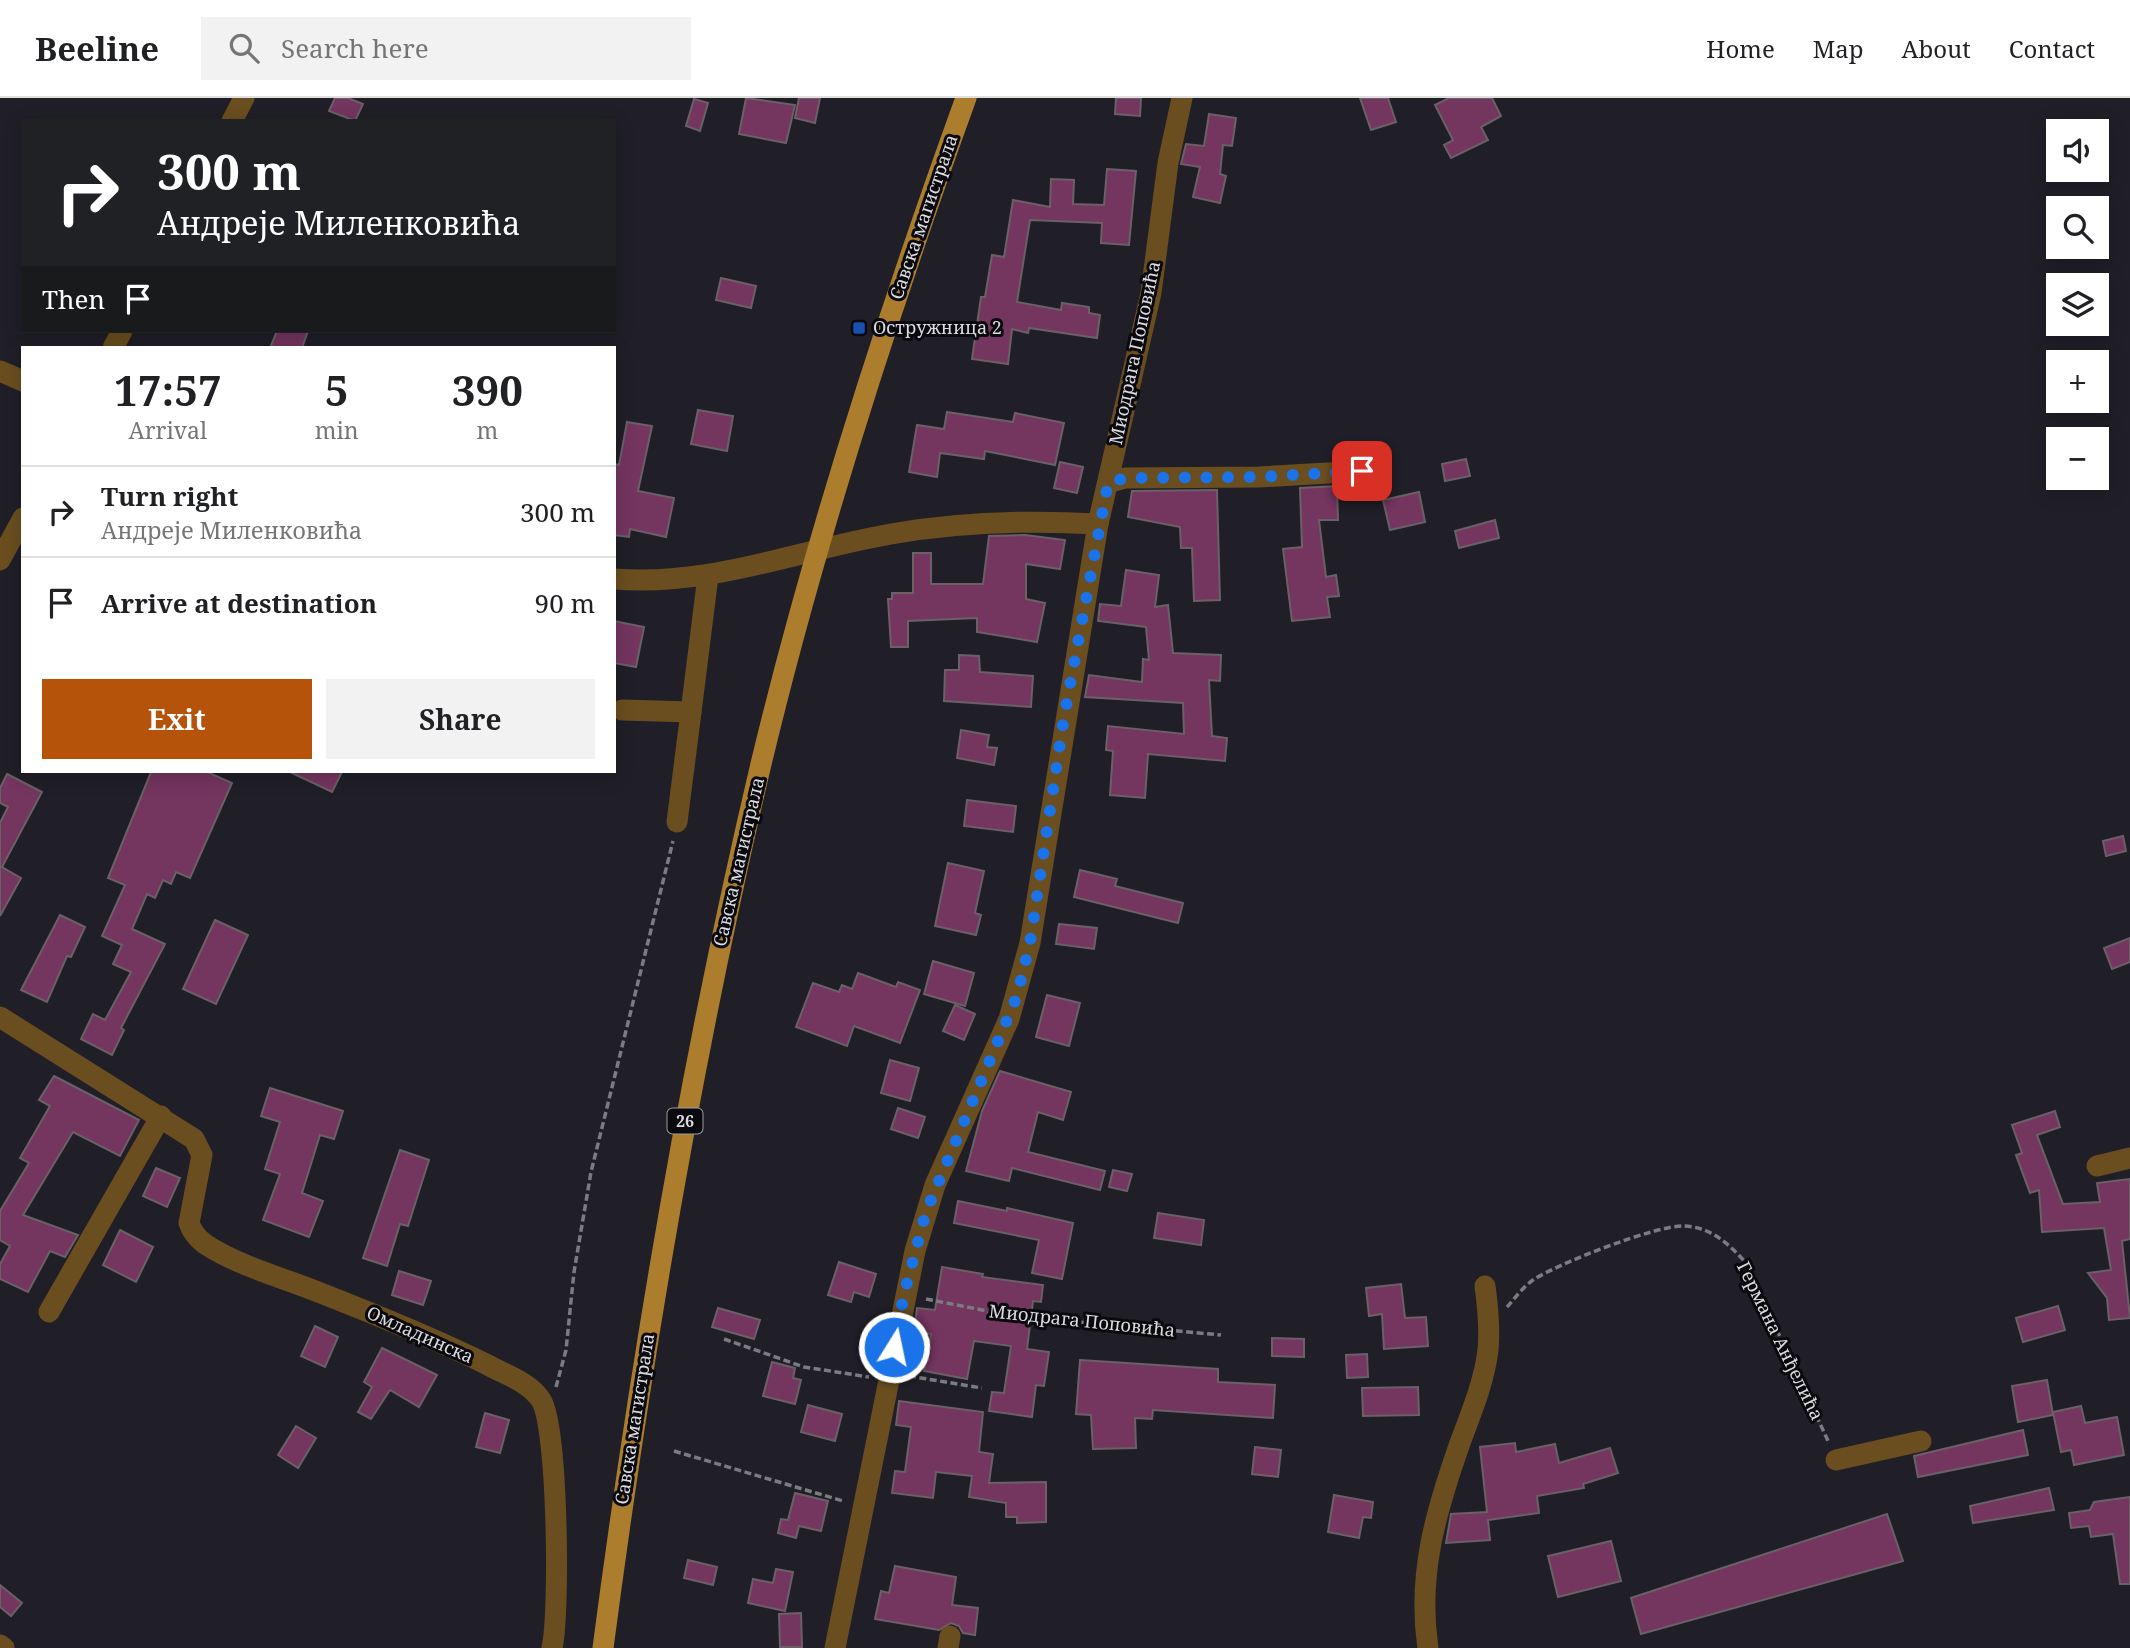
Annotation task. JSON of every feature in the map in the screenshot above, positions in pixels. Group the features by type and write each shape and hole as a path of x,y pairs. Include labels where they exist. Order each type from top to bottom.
{"main road":[{"name":"Савска магистрала","path":"603,1648 631,1434 675,1169 726,918 761,763 804,602 902,279 966,98"}],"street":[{"path":"233,119 244,98"},
{"name":"Миодрага Поповића","path":"835,1648 866,1507 904,1294 936,1185 1017,996 1030,943 1098,524 1151,293 1168,163 1182,98"},
{"path":"0,371 21,380"},
{"path":"1108,483 1125,478 1259,477 1362,471"},
{"path":"0,560 21,522"},
{"path":"616,579 708,576 891,534 958,526 1053,522 1098,524"},
{"path":"677,822 708,576"},
{"path":"622,709 691,712"},
{"name":"Омладинска","path":"0,1017 194,1139 200,1149 201,1164 189,1214 192,1232 204,1243 231,1258 359,1308 468,1355 527,1385 542,1402"},
{"path":"50,1312 161,1116"},
{"path":"2097,1166 2130,1158"},
{"path":"1428,1648 1425,1580 1427,1553 1438,1506 1482,1382 1490,1327 1485,1286"},
{"path":"542,1402 557,1545 557,1615 552,1648"},
{"path":"1836,1460 1921,1441"},
{"path":"0,1644 4,1648"}],"path":[{"path":"542,1402 557,1386 566,1350 574,1272 591,1172 635,1004 677,822"},
{"name":"Германа Анђелића","path":"1490,1327 1532,1281 1552,1270 1663,1228 1684,1226 1707,1230 1728,1243 1746,1263 1836,1460"},
{"name":"Миодрага Поповића","path":"904,1294 1013,1316 1221,1335"},
{"path":"724,1339 804,1367 982,1388"},
{"path":"674,1451 866,1507"}],"building":[{"path":"335,98 348,98 363,104 356,119 329,111"},
{"path":"746,98 795,105 786,143 739,134"},
{"path":"799,98 820,98 815,123 795,118"},
{"path":"1116,98 1141,98 1140,116 1115,114"},
{"path":"1360,98 1388,98 1396,122 1371,130"},
{"path":"1449,98 1492,98 1501,116 1481,127 1488,140 1451,158 1444,145 1453,140 1435,105"},
{"path":"694,99 708,103 700,131 686,126"},
{"path":"1209,114 1236,118 1232,146 1223,145 1220,174 1226,176 1220,203 1193,197 1200,167 1181,164 1186,144 1204,146"},
{"path":"1107,169 1136,171 1129,245 1101,243 1102,223 1030,220 1017,302 1061,310 1062,303 1089,307 1089,313 1100,315 1097,338 1029,328 1028,333 1012,329 1008,364 972,359 981,297 985,297 992,255 1004,257 1013,200 1050,207 1051,179 1074,180 1073,204 1104,205"},
{"path":"721,278 756,286 751,308 716,300"},
{"path":"276,333 307,333 303,346 271,346"},
{"path":"698,410 733,416 727,451 691,444"},
{"path":"947,412 1013,422 1015,413 1064,423 1055,465 985,451 984,459 940,453 937,477 909,472 917,425 944,429"},
{"path":"627,422 652,426 638,491 674,498 666,537 630,529 629,537 616,535 616,464 619,465"},
{"path":"1466,459 1470,476 1445,481 1442,464"},
{"path":"1060,462 1083,467 1077,493 1054,488"},
{"path":"1337,486 1338,520 1319,520 1326,577 1336,575 1339,596 1327,597 1330,617 1292,621 1283,549 1302,547 1300,488"},
{"path":"1217,490 1220,600 1194,601 1192,548 1181,548 1180,527 1128,517 1132,491"},
{"path":"1419,492 1425,522 1390,530 1383,500"},
{"path":"1495,520 1499,538 1459,548 1455,531"},
{"path":"1025,535 1065,540 1060,569 1026,564 1026,599 1045,603 1037,642 977,632 977,618 908,621 908,647 891,647 888,599 892,599 892,593 913,593 913,553 931,553 931,584 983,584 989,536"},
{"path":"1126,570 1159,575 1155,607 1168,605 1173,653 1221,655 1220,681 1209,680 1212,736 1227,738 1225,761 1148,754 1145,798 1110,795 1113,751 1106,750 1108,726 1184,734 1183,703 1085,697 1089,675 1142,682 1143,659 1149,660 1146,627 1098,621 1100,604 1121,606"},
{"path":"616,621 644,627 636,667 616,663"},
{"path":"959,655 979,656 980,672 1033,676 1031,707 944,701 945,670 959,670"},
{"path":"961,730 989,735 987,747 997,748 994,765 957,758"},
{"path":"151,773 209,773 232,783 190,878 176,872 171,884 163,880 155,898 147,894 132,929 165,944 121,1028 124,1030 112,1055 81,1039 93,1014 105,1020 131,972 113,964 122,945 102,936 125,885 108,878"},
{"path":"292,773 342,773 332,792"},
{"path":"7,774 42,792 2,867 21,878 0,916 0,823 8,807 0,803 0,788"},
{"path":"967,800 1016,806 1013,832 964,826"},
{"path":"2123,836 2126,851 2106,856 2103,841"},
{"path":"948,863 984,871 975,913 981,915 976,935 935,926"},
{"path":"1080,870 1117,879 1115,886 1183,903 1178,923 1074,897"},
{"path":"60,915 85,927 71,957 67,956 47,1002 21,990"},
{"path":"215,920 248,935 216,1004 183,989"},
{"path":"1059,924 1097,928 1094,949 1056,944"},
{"path":"2130,938 2130,962 2112,969 2104,948"},
{"path":"933,961 974,973 965,1006 924,994"},
{"path":"858,973 896,987 898,982 920,990 900,1043 854,1026 847,1046 796,1027 813,983 839,992 842,985 852,989"},
{"path":"1047,995 1080,1003 1069,1046 1036,1037"},
{"path":"955,1005 975,1014 964,1040 943,1031"},
{"path":"890,1060 919,1068 910,1101 881,1093"},
{"path":"1000,1071 1071,1092 1063,1120 1038,1112 1028,1152 1105,1171 1100,1190 1012,1168 1009,1181 966,1171 982,1111"},
{"path":"54,1076 139,1120 120,1156 73,1132 23,1215 78,1235 65,1257 50,1251 28,1292 0,1279 0,1264 10,1246 0,1240 0,1211 29,1163 20,1158 50,1106 39,1100"},
{"path":"270,1088 343,1111 334,1139 320,1135 302,1193 323,1201 309,1237 263,1220 280,1174 265,1169 280,1122 261,1116"},
{"path":"898,1108 925,1117 918,1138 891,1129"},
{"path":"2055,1111 2060,1127 2037,1135 2063,1204 2100,1202 2097,1183 2130,1179 2130,1239 2122,1241 2130,1318 2109,1320 2107,1298 2088,1273 2111,1270 2104,1228 2042,1232 2039,1190 2030,1193 2016,1155 2022,1153 2012,1125"},
{"path":"400,1150 429,1160 408,1226 400,1224 387,1266 363,1258"},
{"path":"156,1168 180,1178 167,1207 143,1196"},
{"path":"1113,1170 1132,1174 1127,1191 1109,1187"},
{"path":"958,1201 1007,1211 1007,1208 1073,1223 1062,1279 1032,1273 1039,1240 954,1223"},
{"path":"1158,1213 1204,1220 1201,1245 1154,1238"},
{"path":"120,1230 153,1247 136,1282 103,1265"},
{"path":"839,1262 876,1274 869,1297 854,1292 851,1302 828,1295"},
{"path":"942,1267 983,1274 982,1277 1043,1285 1041,1302 1033,1301 1027,1349 1049,1352 1044,1386 1036,1385 1032,1417 989,1411 992,1392 1004,1393 1011,1346 974,1341 967,1379 924,1371 931,1334 914,1332 917,1308 935,1310"},
{"path":"399,1271 431,1281 423,1305 392,1295"},
{"path":"1401,1284 1405,1318 1426,1317 1428,1346 1384,1349 1382,1314 1369,1316 1366,1288"},
{"path":"2058,1306 2065,1330 2023,1342 2016,1318"},
{"path":"718,1308 760,1320 754,1339 712,1327"},
{"path":"315,1326 338,1337 325,1367 301,1356"},
{"path":"1272,1338 1304,1339 1304,1357 1272,1356"},
{"path":"382,1348 437,1375 419,1407 390,1390 371,1419 358,1412 372,1387 364,1382"},
{"path":"1367,1354 1368,1377 1347,1378 1346,1355"},
{"path":"1080,1360 1218,1369 1218,1382 1275,1385 1273,1418 1153,1410 1152,1419 1135,1418 1136,1448 1093,1449 1091,1415 1076,1414"},
{"path":"772,1362 795,1368 793,1378 801,1380 795,1404 763,1396"},
{"path":"2047,1380 2053,1415 2018,1422 2012,1386"},
{"path":"1418,1387 1419,1415 1363,1416 1362,1388"},
{"path":"899,1401 983,1412 979,1452 993,1454 989,1483 1046,1482 1046,1522 1017,1523 1017,1517 1006,1517 1006,1503 969,1497 972,1476 936,1472 933,1498 892,1493 895,1471 905,1472 911,1427 896,1425"},
{"path":"808,1405 842,1414 835,1441 801,1432"},
{"path":"2081,1406 2085,1423 2117,1417 2124,1455 2074,1465 2071,1450 2061,1452 2053,1412"},
{"path":"485,1413 509,1420 500,1453 476,1447"},
{"path":"296,1426 316,1438 298,1468 278,1455"},
{"path":"2023,1430 2028,1455 1918,1477 1914,1456"},
{"path":"1515,1443 1516,1452 1555,1444 1559,1463 1610,1448 1618,1473 1583,1484 1584,1488 1537,1496 1539,1513 1488,1520 1490,1540 1446,1543 1451,1514 1487,1512 1480,1447"},
{"path":"1255,1447 1281,1450 1278,1477 1252,1474"},
{"path":"2049,1488 2054,1510 1973,1523 1970,1506"},
{"path":"795,1493 828,1501 821,1531 799,1526 796,1538 778,1533 781,1519 788,1520"},
{"path":"1334,1495 1373,1502 1371,1518 1363,1517 1359,1538 1328,1532"},
{"path":"2130,1497 2130,1584 2120,1584 2113,1534 2091,1537 2089,1526 2071,1528 2069,1513 2090,1510 2094,1502"},
{"path":"1887,1514 1903,1561 1641,1634 1631,1598"},
{"path":"1611,1541 1621,1581 1558,1597 1548,1556"},
{"path":"688,1560 717,1567 713,1585 684,1578"},
{"path":"895,1566 956,1577 952,1605 978,1608 975,1635 963,1633 959,1626 951,1623 939,1630 875,1619 881,1591 889,1593"},
{"path":"776,1569 793,1572 785,1611 748,1603 753,1579 773,1583"},
{"path":"0,1585 22,1603 11,1616 0,1607"},
{"path":"801,1613 802,1647 780,1647 779,1614"}],"place":[{"name":"Остружница 2","path":"859,328"}],"route":[{"path":"894,1347 904,1294 926,1212 1017,996 1030,943 1064,717 1098,524 1108,483 1125,478 1259,477 1362,471"}]}
